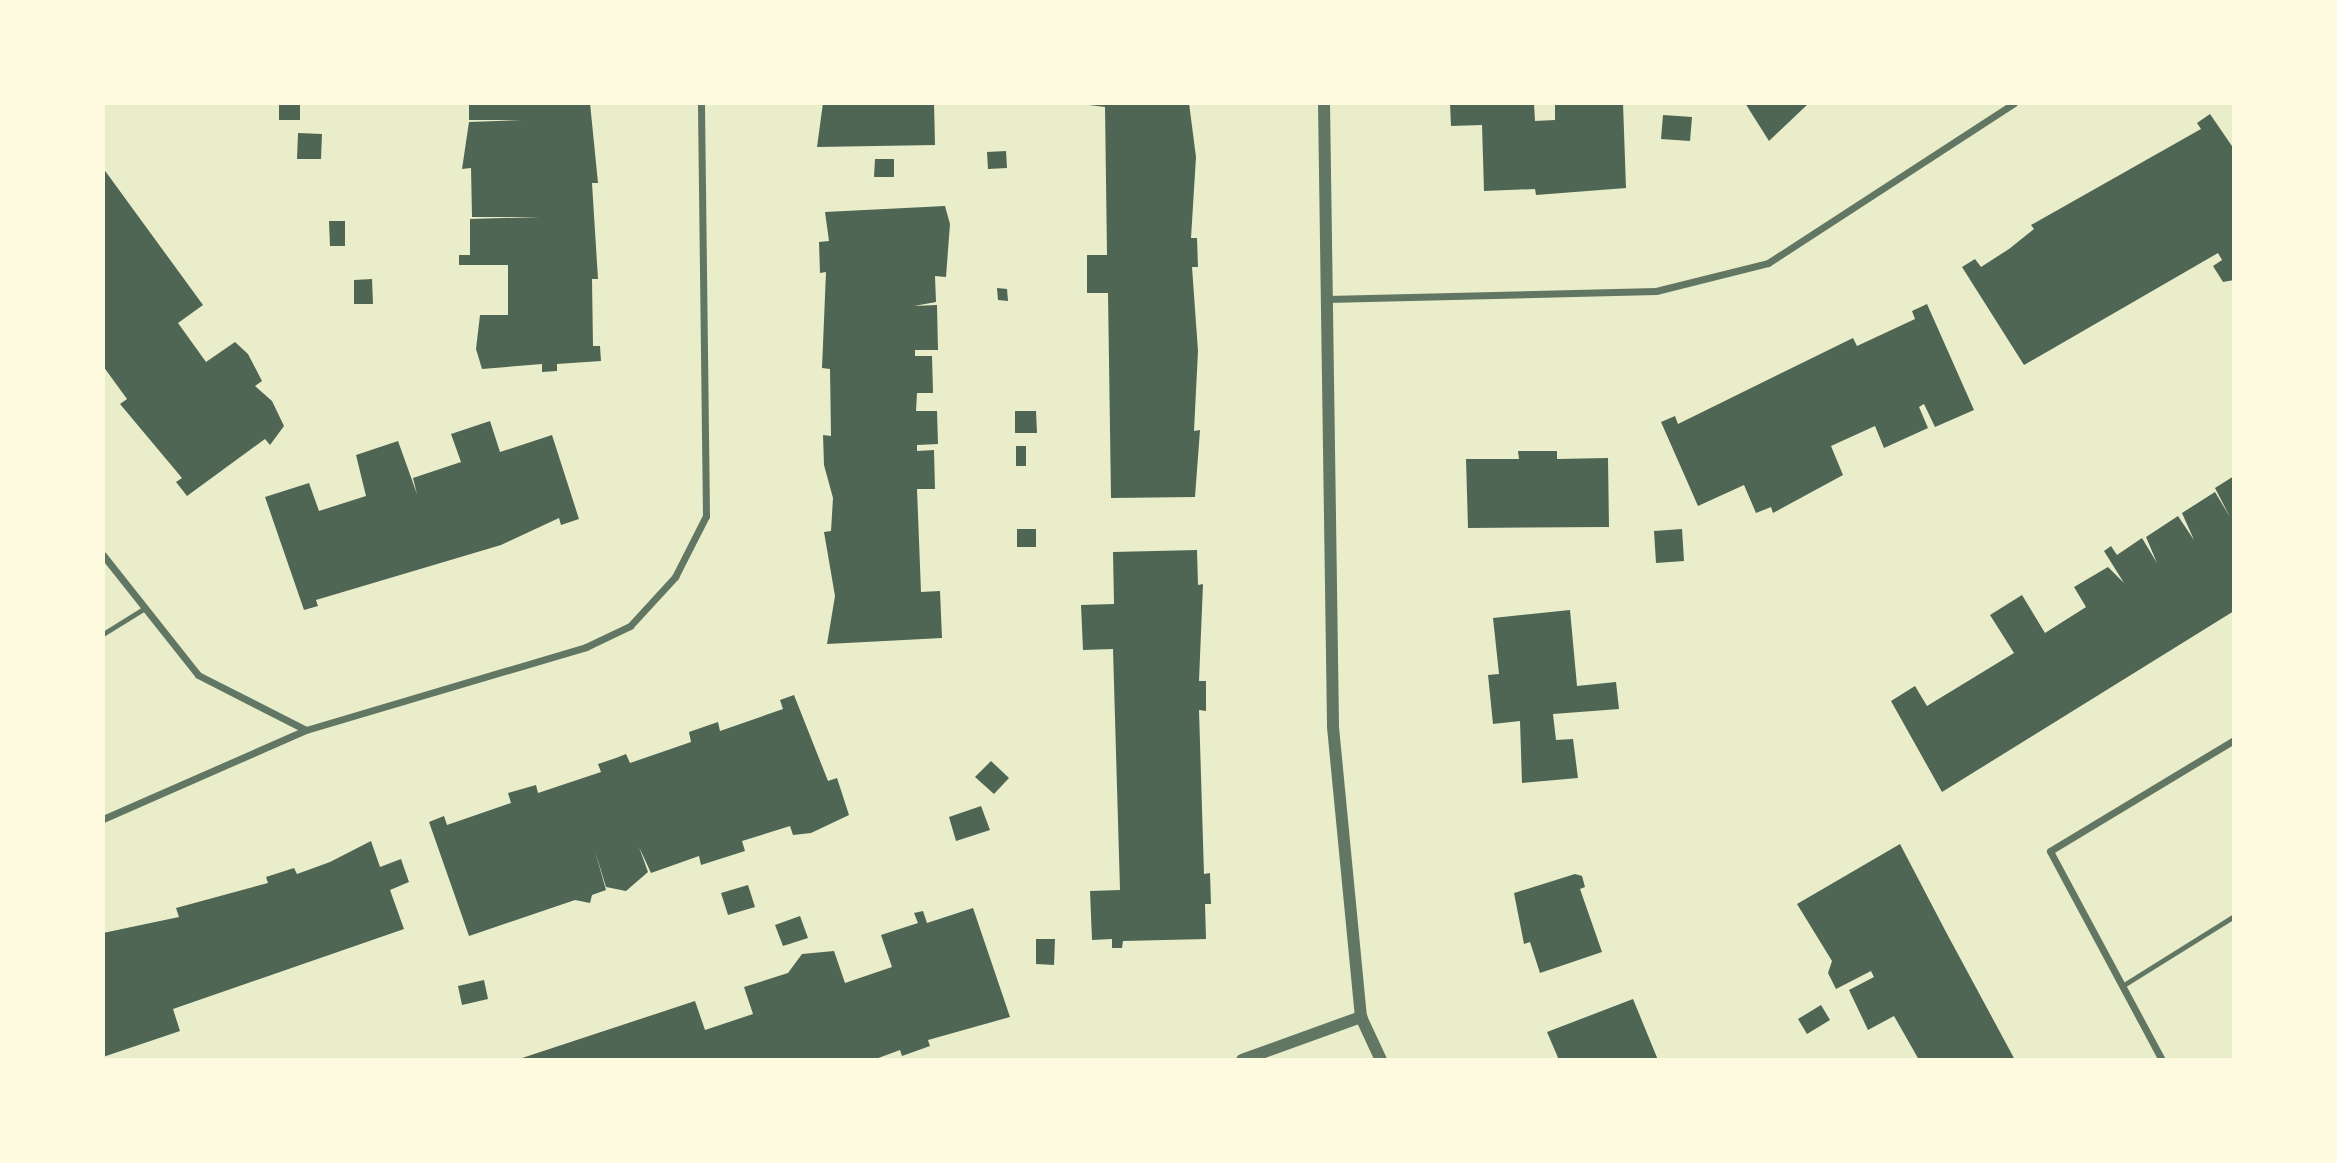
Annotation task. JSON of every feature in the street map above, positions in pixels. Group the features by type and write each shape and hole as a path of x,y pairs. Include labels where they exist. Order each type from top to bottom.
{"street":[{"path":"103,820 306,730 586,647 629,626 675,577 706,516 701,103"},
{"path":"1324,103 1333,727 1361,1017 1381,1060"},
{"path":"1327,299 1656,291 1769,263 2014,103"},
{"path":"103,555 198,675 306,730"},
{"path":"2162,1060 2050,851 2234,740"},
{"path":"1242,1060 1361,1017"}],"lane":[{"path":"103,634 145,608"},
{"path":"2122,986 2234,916"}],"building":[{"path":"279,103 300,103 300,120 279,120"},
{"path":"469,103 590,103 598,183 592,183 598,279 592,279 593,346 600,346 601,361 557,364 557,371 542,372 542,364 482,369 476,349 480,315 508,315 508,265 459,265 459,255 470,255 470,219 540,217 472,217 471,168 462,169 469,122 522,120 469,120"},
{"path":"823,103 934,103 935,145 817,147"},
{"path":"1073,103 1189,103 1196,157 1191,238 1197,238 1198,267 1192,267 1198,351 1194,431 1200,430 1195,497 1111,498 1108,293 1087,293 1087,255 1107,255 1105,107"},
{"path":"1450,103 1534,103 1535,121 1555,120 1555,103 1623,103 1626,188 1536,195 1535,189 1484,191 1482,125 1451,126"},
{"path":"1745,103 1809,103 1769,141"},
{"path":"2210,114 2234,149 2234,280 2223,282 2213,266 2222,260 2218,253 2024,365 1962,267 1975,259 1981,267 2034,229 2031,225 2201,129 2197,123"},
{"path":"1663,115 1692,117 1690,141 1661,139"},
{"path":"298,133 322,134 321,159 297,159"},
{"path":"1006,151 1007,168 988,169 987,152"},
{"path":"875,159 894,159 894,177 874,177"},
{"path":"103,168 203,305 178,323 206,362 235,342 248,354 262,381 255,386 272,401 284,426 270,445 265,439 187,496 176,482 182,478 120,404 127,399 103,366"},
{"path":"945,206 950,224 946,277 935,276 936,302 914,306 937,305 938,350 915,350 915,356 932,356 933,393 917,393 916,411 937,411 938,444 917,445 917,451 934,450 935,489 917,489 921,592 940,591 942,638 827,644 835,596 824,532 831,531 833,498 824,465 823,435 831,436 830,369 822,368 826,272 820,273 819,242 829,241 825,212"},
{"path":"329,221 345,221 345,246 330,246"},
{"path":"372,279 373,304 354,304 354,280"},
{"path":"997,288 1007,289 1008,301 998,300"},
{"path":"1927,304 1974,410 1935,427 1924,404 1919,407 1928,428 1884,448 1875,426 1831,446 1843,475 1773,513 1771,507 1756,513 1744,485 1698,506 1661,422 1675,416 1678,424 1853,338 1857,346 1915,319 1912,311"},
{"path":"1015,411 1036,411 1037,433 1015,433"},
{"path":"490,421 500,452 552,435 579,519 561,525 559,518 501,545 316,600 318,606 304,610 265,497 309,483 319,511 366,496 356,455 398,441 417,494 413,478 461,462 451,434"},
{"path":"1016,446 1026,446 1026,466 1016,466"},
{"path":"1518,451 1557,451 1557,459 1608,458 1609,527 1468,528 1466,459 1519,459"},
{"path":"2234,476 2234,611 1942,792 1891,701 1915,686 1927,706 2014,653 1990,615 2022,595 2045,633 2086,607 2074,587 2108,567 2124,583 2104,551 2111,546 2117,555 2142,538 2157,563 2146,537 2178,516 2194,540 2182,513 2215,492 2230,517 2215,488"},
{"path":"1017,529 1036,529 1036,547 1017,547"},
{"path":"1682,529 1684,561 1656,563 1654,531"},
{"path":"1197,550 1198,585 1203,584 1199,681 1206,681 1206,711 1199,710 1204,874 1210,873 1211,904 1205,904 1206,939 1123,941 1122,948 1112,948 1112,939 1092,940 1090,891 1120,890 1113,649 1083,650 1081,605 1114,604 1113,552"},
{"path":"1570,610 1577,686 1616,682 1619,709 1553,714 1556,740 1573,739 1578,778 1522,783 1520,721 1493,724 1488,675 1499,674 1493,618"},
{"path":"794,695 828,781 837,778 849,815 811,833 793,835 790,826 742,841 745,851 701,865 699,856 651,873 639,847 648,872 626,891 606,887 595,851 606,890 592,895 590,903 575,900 469,936 429,822 444,816 447,825 511,803 508,793 536,785 538,793 601,772 598,764 626,754 630,763 691,742 689,732 718,722 720,731 783,709 780,700"},
{"path":"991,761 1009,778 994,794 975,777"},
{"path":"981,806 990,830 956,841 949,817"},
{"path":"371,841 380,867 401,859 409,882 390,890 404,929 173,1009 180,1031 103,1057 103,933 179,917 176,908 268,883 266,877 294,868 297,874 330,862"},
{"path":"1900,844 2015,1060 1919,1060 1894,1016 1868,1030 1849,990 1874,977 1871,971 1836,989 1828,973 1832,961 1797,904"},
{"path":"1575,874 1582,876 1585,887 1580,889 1602,952 1540,973 1530,942 1524,944 1514,893"},
{"path":"748,885 755,907 728,915 721,893"},
{"path":"973,908 1010,1017 928,1040 930,1046 902,1056 900,1050 873,1060 516,1060 695,1001 705,1030 753,1014 744,987 788,973 802,954 834,951 845,983 892,967 881,935 918,923 914,913 923,911 927,923"},
{"path":"800,916 808,938 783,946 775,925"},
{"path":"1036,939 1055,939 1054,965 1036,964"},
{"path":"484,980 488,999 462,1005 458,986"},
{"path":"1633,999 1658,1060 1559,1060 1547,1032"},
{"path":"1821,1005 1830,1020 1807,1034 1798,1019"}]}
